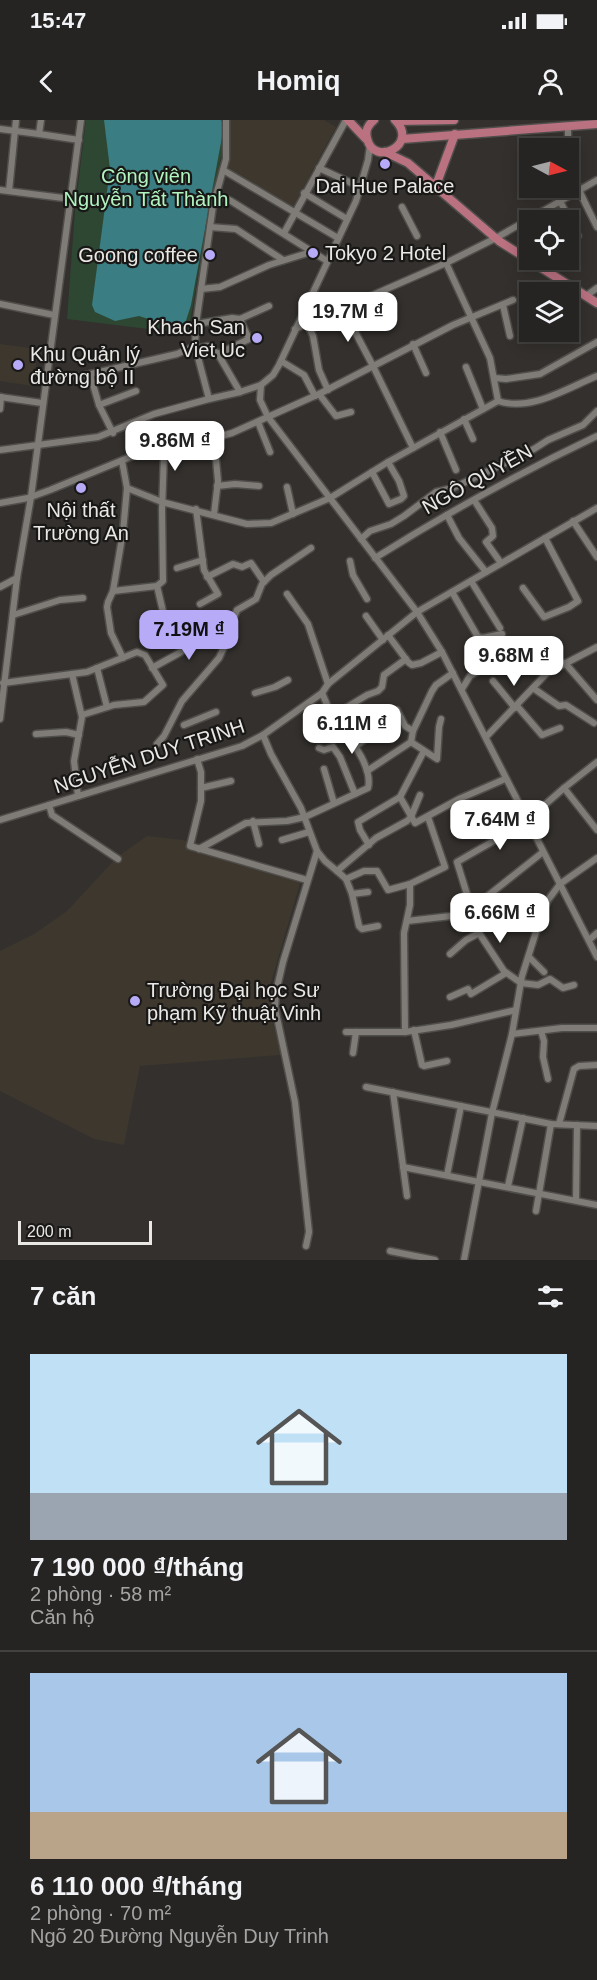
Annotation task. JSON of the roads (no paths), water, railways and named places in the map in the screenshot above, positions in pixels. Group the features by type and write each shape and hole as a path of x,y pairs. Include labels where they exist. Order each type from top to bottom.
{"main road":[{"path":"348,120 373,120"},
{"path":"348,120 374,149 408,163"},
{"path":"369,144 366,134 373,120"},
{"path":"454,120 396,121 402,132 403,156 408,163 496,238 597,303"},
{"path":"384,152 391,151 401,141 564,124 597,124"},
{"path":"434,186 455,134"}],"street":[{"path":"9,191 16,120"},
{"path":"39,134 41,120"},
{"path":"0,719 2,678 31,497 81,120"},
{"path":"209,399 195,348 196,324 216,194 226,159 226,120"},
{"path":"284,233 304,194 348,120"},
{"path":"0,129 79,140"},
{"path":"0,450 83,440 113,433 154,414 261,385 273,375 281,361 347,219 368,160 369,144"},
{"path":"368,160 372,155 384,152"},
{"path":"319,168 360,187"},
{"path":"223,170 338,238"},
{"path":"579,190 597,180"},
{"path":"0,190 71,199"},
{"path":"579,193 597,227"},
{"path":"216,194 327,261"},
{"path":"304,194 347,219"},
{"path":"295,330 446,264 565,198"},
{"path":"560,201 565,210"},
{"path":"402,207 417,236"},
{"path":"210,227 239,231 283,260"},
{"path":"201,289 220,287 283,260 311,252"},
{"path":"446,264 490,358 498,401"},
{"path":"586,296 597,288"},
{"path":"0,503 31,497 162,444 179,439 214,439 258,422 328,390 413,344 513,300"},
{"path":"0,304 54,315"},
{"path":"502,305 510,336"},
{"path":"196,324 232,318 240,319 269,306"},
{"path":"343,309 413,448"},
{"path":"218,354 249,339 240,319"},
{"path":"308,324 313,336 319,370 328,390"},
{"path":"495,378 506,379 540,374 597,342"},
{"path":"413,344 426,373"},
{"path":"46,375 78,377 208,346 218,354 240,392"},
{"path":"281,361 304,375 317,395 336,416 351,412"},
{"path":"466,367 483,409"},
{"path":"90,374 99,405 113,433"},
{"path":"128,488 162,502 256,525 271,523 330,498 388,462 498,401 519,405 533,403 597,376"},
{"path":"261,385 260,400 268,417 417,612 442,652 597,957"},
{"path":"99,405 135,391"},
{"path":"0,408 1,397 42,403"},
{"path":"361,539 370,531 391,524 404,516 436,492 453,488 583,425 597,411"},
{"path":"464,419 473,439"},
{"path":"258,422 270,452"},
{"path":"440,432 456,470"},
{"name":"NGÔ QUYỀN","path":"375,558 554,456 596,437"},
{"path":"214,439 218,486 214,514"},
{"path":"113,591 157,586 161,584 163,578 164,454 162,444"},
{"path":"122,461 128,488 113,591 108,602 108,617 111,633 123,658"},
{"path":"372,472 389,504 403,498 399,481 388,462"},
{"path":"218,486 244,484 259,486"},
{"path":"287,488 293,514"},
{"path":"474,500 492,528 493,536 486,542 501,563"},
{"name":"NGUYỄN DUY TRINH","path":"0,820 242,746 263,735 322,693 328,684 417,612 597,508"},
{"path":"196,509 207,577 218,594 200,604"},
{"path":"447,515 459,538 486,572"},
{"path":"573,521 597,556"},
{"path":"523,588 544,617 578,601 544,538"},
{"path":"157,744 164,736 182,701 219,658 237,610 256,599 264,582 284,565 311,548"},
{"path":"177,568 203,560"},
{"path":"350,561 353,575 367,599"},
{"path":"207,577 233,564 242,567 251,562 264,582"},
{"path":"0,587 17,578"},
{"path":"452,592 478,637 483,638 501,631 471,581"},
{"path":"154,625 165,620 157,586"},
{"path":"286,594 308,624 328,684"},
{"path":"13,615 60,600 83,598"},
{"path":"366,616 406,659 415,665 442,652"},
{"path":"152,668 181,652 205,630"},
{"path":"486,737 547,673 597,648"},
{"path":"2,678 72,674 97,668 137,652 142,653 163,685 146,701 107,707 82,715"},
{"path":"334,715 378,691 382,687 382,679 386,673 406,659"},
{"path":"462,688 470,676 492,663"},
{"path":"565,663 597,700"},
{"path":"97,668 107,707"},
{"path":"367,771 411,742 413,731 436,685 453,673"},
{"path":"72,674 82,715 74,768 78,796"},
{"path":"255,693 288,680"},
{"path":"494,681 542,735 560,728"},
{"path":"533,688 559,706 566,705 594,723"},
{"path":"199,849 240,825 253,821 287,821 305,817 368,788 367,771 322,693"},
{"path":"397,710 405,726 413,731"},
{"path":"184,725 216,712"},
{"path":"355,747 369,736 401,718"},
{"path":"411,742 437,759 438,727 441,719"},
{"path":"36,734 66,732 79,735"},
{"path":"263,735 305,817 317,851 346,879 359,926 362,928 378,926"},
{"path":"319,748 324,750 333,747 340,757 355,794"},
{"path":"369,845 358,822 400,797 424,752"},
{"path":"197,759 201,772 201,788 199,809 190,846 307,880"},
{"path":"574,985 563,988 550,979 537,985 521,983 506,973 478,933 457,862 523,824 597,762"},
{"path":"324,769 334,803"},
{"path":"400,797 415,823 459,799 505,779"},
{"path":"201,788 231,781"},
{"path":"564,788 597,830"},
{"path":"337,871 382,834 411,817 420,795"},
{"path":"49,805 52,815 116,858"},
{"path":"346,879 364,872 377,871 388,890 410,884 445,867 428,817"},
{"path":"253,821 259,844"},
{"path":"282,840 309,832"},
{"path":"306,1246 309,1232 297,1119 275,1008 283,962 317,851"},
{"path":"407,921 472,911 543,852"},
{"path":"464,1260 492,1113 512,1034 521,983 542,913 560,884 597,858"},
{"path":"405,1032 404,933 410,905 410,884"},
{"path":"352,894 368,892"},
{"path":"450,954 478,933"},
{"path":"588,940 597,933"},
{"path":"529,957 544,972"},
{"path":"450,997 468,989 471,994 506,973"},
{"path":"346,1032 405,1032 451,1025 516,1010"},
{"path":"512,1034 597,1028"},
{"path":"414,1030 422,1065 447,1061"},
{"path":"541,1031 544,1046 543,1058 549,1079"},
{"path":"354,1053 356,1032"},
{"path":"559,1124 574,1070 579,1066 597,1065"},
{"path":"366,1087 551,1124 597,1126"},
{"path":"393,1092 406,1196"},
{"path":"447,1175 461,1106"},
{"path":"508,1186 523,1118"},
{"path":"536,1211 551,1124"},
{"path":"576,1200 577,1125"},
{"path":"403,1167 597,1204"},
{"path":"390,1251 435,1260"}],"water":[{"name":"Công viên Nguyễn Tất Thành","path":"104,120 221,120 224,126 191,305 183,330 139,316 115,321 95,312 92,305 110,169"}],"place":[{"name":"Dai Hue Palace","path":"385,164"},
{"name":"Tokyo 2 Hotel","path":"313,253"},
{"name":"Goong coffee","path":"210,255"},
{"name":"Khach San Viet Uc","path":"257,338"},
{"name":"Khu Quản lý đường bộ II","path":"18,365"},
{"name":"Nội thất Trường An","path":"81,488"},
{"name":"Trường Đại học Sư phạm Kỹ thuật Vinh","path":"135,1001"}]}
